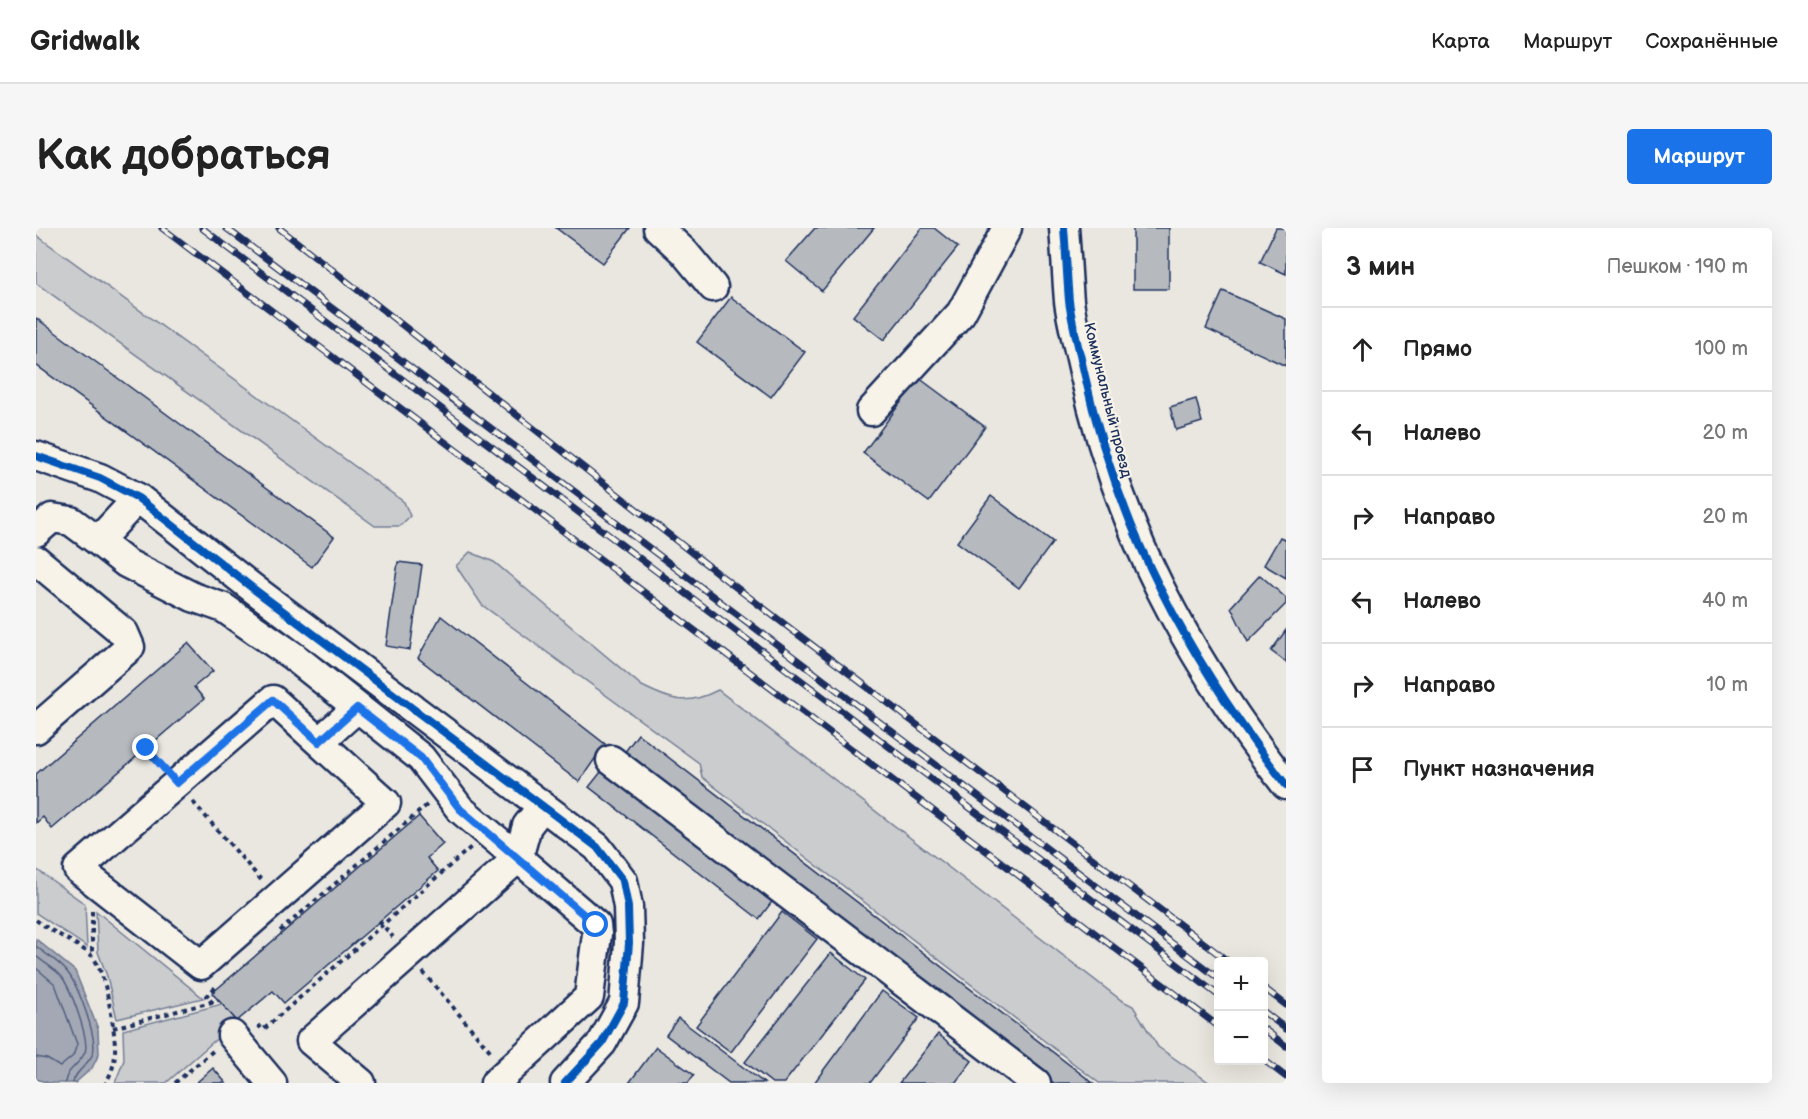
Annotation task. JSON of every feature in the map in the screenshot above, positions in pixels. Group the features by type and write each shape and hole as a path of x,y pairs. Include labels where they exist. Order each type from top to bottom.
{"street":[{"path":"658,228 684,252 713,287"},
{"path":"980,228 984,230 987,228"},
{"path":"871,411 961,313 1007,228"},
{"name":"Коммунальный проезд","path":"1064,228 1070,303 1083,365 1098,430 1127,519 1157,588 1183,635 1216,689 1285,783"},
{"path":"36,456 100,478 138,498 255,590 597,847 613,865 623,881 628,907 629,943 624,1003 602,1043 565,1083"},
{"path":"36,471 100,478"},
{"path":"98,541 138,498"},
{"path":"36,532 52,518 71,520 126,563 193,597 224,608 293,656 421,758 460,809 596,925 597,934 589,997 502,1078"},
{"path":"36,560 124,633 130,647 36,729"},
{"path":"273,700 386,803 286,908 201,965 78,869 177,783 273,700"},
{"path":"319,742 357,708"},
{"path":"611,760 1036,1083"},
{"path":"361,1083 311,1041 518,858 527,826 542,807"},
{"path":"241,1027 272,1083"}],"path":[{"path":"146,748 286,908"},
{"path":"277,934 286,908 445,789"},
{"path":"241,1027 263,1029 380,923 488,832"},
{"path":"91,879 92,956"},
{"path":"36,920 92,956 98,966 114,1028 115,1053 106,1083"},
{"path":"380,923 408,954 502,1078"},
{"path":"213,1003 206,996 224,980"},
{"path":"114,1028 219,1000"}],"shaded area":[{"path":"36,235 404,502 410,516 400,526 375,526 36,283"},
{"path":"470,552 494,562 642,686 680,700 697,698 718,690 1121,1000 1133,1006 1158,1047 1210,1083 1099,1083 702,777 699,763 482,605 456,566"},
{"path":"36,869 85,904 87,947 36,913"},
{"path":"96,911 203,998 117,1019 107,976 98,952"},
{"path":"222,1004 237,1021 166,1083 115,1083 124,1060 123,1030"}],"water":[{"path":"36,939 75,971 98,1029 99,1054 92,1068 75,1083 49,1083 36,1079"}],"building":[{"path":"556,228 630,228 603,263"},
{"path":"815,228 874,228 822,291 786,261"},
{"path":"922,228 934,228 958,247 884,340 853,316"},
{"path":"1133,228 1169,228 1169,289 1133,289"},
{"path":"1276,228 1286,228 1286,274 1260,262"},
{"path":"1223,291 1286,319 1286,366 1206,329"},
{"path":"731,297 805,352 771,397 697,342"},
{"path":"36,318 334,537 312,567 36,365"},
{"path":"919,378 985,427 929,502 863,453"},
{"path":"1196,399 1202,422 1176,430 1170,407"},
{"path":"991,496 1053,542 1019,588 957,542"},
{"path":"1280,537 1286,540 1286,578 1264,565"},
{"path":"398,562 422,565 410,650 386,646"},
{"path":"1260,575 1286,598 1286,604 1248,642 1231,607"},
{"path":"441,616 605,744 579,782 418,658"},
{"path":"1286,630 1286,662 1271,651"},
{"path":"188,643 213,671 194,687 204,699 52,829 43,817 36,823 36,774"},
{"path":"638,734 1093,1083 1054,1083 624,753"},
{"path":"605,767 774,899 759,919 589,787"},
{"path":"419,816 443,844 427,858 438,871 284,1003 273,991 237,1021 212,993"},
{"path":"782,912 817,939 731,1052 696,1026"},
{"path":"831,953 865,980 784,1083 772,1083 745,1062"},
{"path":"882,991 919,1018 870,1083 814,1083"},
{"path":"678,1018 764,1083 729,1083 666,1035"},
{"path":"938,1034 972,1061 955,1083 899,1083"},
{"path":"656,1047 694,1075 688,1083 629,1083"},
{"path":"213,1068 226,1083 196,1083"}],"railway":[{"path":"162,228 1214,1023"},
{"path":"202,228 1214,992"},
{"path":"226,228 1214,975"},
{"path":"279,228 729,582 1222,957"},
{"path":"1268,991 1286,1005"},
{"path":"1268,1015 1286,1029"},
{"path":"1268,1032 1286,1046"},
{"path":"1268,1063 1286,1077"}],"cycle path":[{"path":"1064,228 1069,301 1084,372 1116,486 1137,539 1188,640 1250,737 1286,785"},
{"path":"36,456 100,478 138,498 255,590 597,847 623,881 628,907 629,943 624,1003 602,1043 565,1083"}],"route":[{"path":"146,748 177,783 273,700 319,742 357,708 421,758 460,809 596,925"}]}
